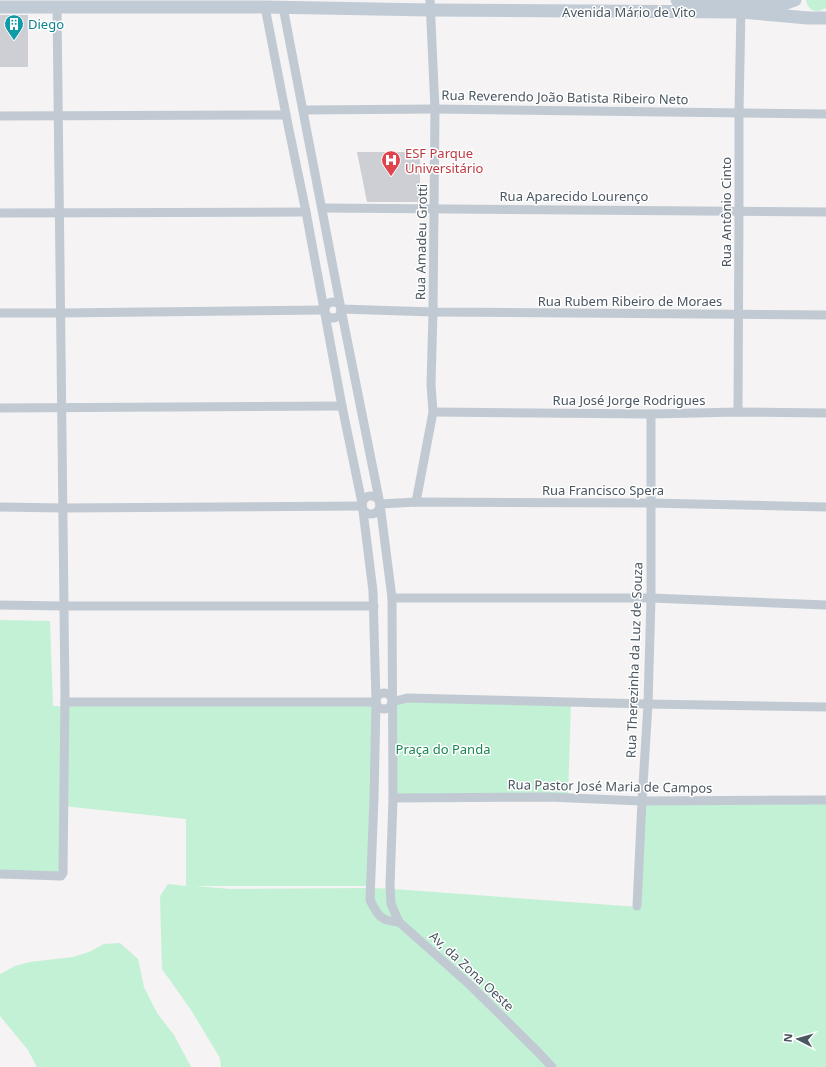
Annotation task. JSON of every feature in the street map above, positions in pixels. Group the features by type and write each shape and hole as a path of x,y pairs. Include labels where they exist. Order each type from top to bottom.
{"main road":[{"name":"Avenida Mário de Vito","path":"677,0 749,6 808,18 826,18"},
{"name":"Avenida Mário de Vito","path":"0,7 265,7 290,5 749,6 784,4 795,0"},
{"path":"800,0 800,5 803,12 808,18"}],"street":[{"name":"Av, da Zona Oeste","path":"290,5 303,110 380,504 392,598 393,798 390,886 391,904 399,922 470,984 537,1050 552,1067"},
{"name":"Rua Amadeu Grotti","path":"416,502 433,412 431,385 435,109 430,5"},
{"name":"Rua Antônio Cinto","path":"738,412 740,211 739,112 749,6"},
{"path":"0,874 61,876 63,873 65,702 57,7"},
{"path":"265,7 362,506 373,591 376,702 370,900 374,909 382,918 389,921 399,922"},
{"name":"Rua Reverendo João Batista Ribeiro Neto","path":"303,110 435,109 826,114"},
{"path":"0,116 286,116"},
{"name":"Rua Aparecido Lourenço","path":"322,208 826,212"},
{"path":"0,213 306,212"},
{"name":"Rua Rubem Ribeiro de Moraes","path":"324,310 327,304 334,301 340,306 341,309 433,312 826,315"},
{"path":"0,313 324,310"},
{"path":"0,408 342,406"},
{"name":"Rua José Jorge Rodrigues","path":"433,412 651,414 738,412 826,413"},
{"name":"Rua Therezinha da Luz de Souza","path":"637,906 648,704 651,598 651,414"},
{"name":"Rua Francisco Spera","path":"380,504 416,502 650,503 826,507"},
{"path":"362,506 368,513 374,513 380,504"},
{"path":"0,507 362,506"},
{"path":"392,598 651,598 826,604"},
{"path":"0,605 374,606"},
{"path":"376,702 378,707 383,709 390,707 392,702 407,698 826,707"},
{"path":"65,702 376,702"},
{"name":"Rua Pastor José Maria de Campos","path":"393,798 548,797 642,801 826,800"}],"green space":[{"path":"806,0 826,0 826,8 819,11 813,10 809,7"},
{"path":"0,620 50,621 53,706 375,706 370,886 195,886 231,889 372,888 639,907 644,802 826,801 826,1067 221,1067 220,1058 191,1010 162,969 160,896 168,884 186,886 186,819 63,806 61,873 0,872"},
{"name":"Praça do Panda","path":"407,698 571,702 568,798 393,798 391,704"},
{"path":"120,943 138,959 144,987 157,1013 174,1035 191,1067 37,1067 28,1050 0,1016 0,974 15,966 30,962 73,957 89,952 104,944"}],"building":[{"name":"Diego","path":"0,15 28,15 28,67 0,67"},
{"name":"ESF Parque Universitário","path":"357,152 420,152 420,202 367,202"}],"place":[{"name":"Diego","path":"14,41"},
{"name":"ESF Parque Universitário","path":"391,177"}]}
